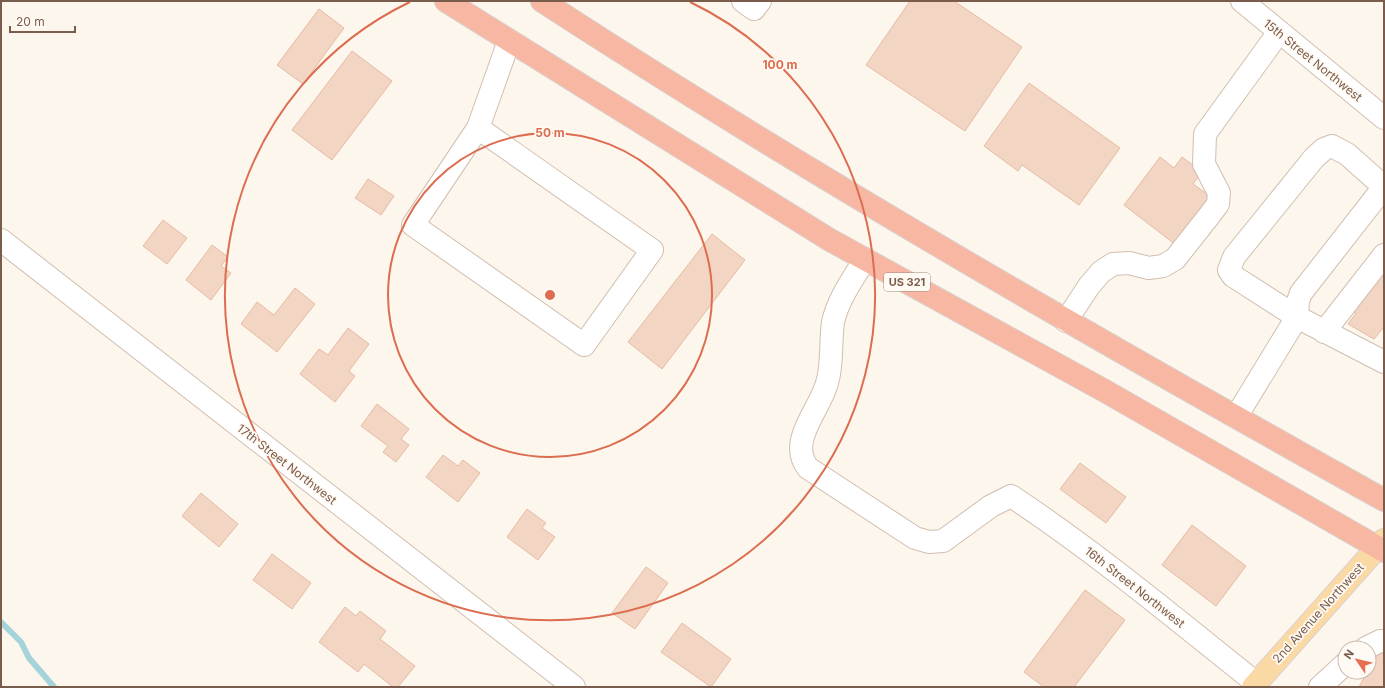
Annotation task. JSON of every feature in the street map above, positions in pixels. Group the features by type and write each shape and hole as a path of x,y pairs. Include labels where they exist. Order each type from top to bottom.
{"highway":[{"name":"US 321","path":"446,1 823,236 1105,391 1382,546"},
{"path":"542,1 860,200 1066,321 1384,500"}],"main road":[{"name":"2nd Avenue Northwest","path":"1254,685 1382,546"}],"street":[{"path":"743,1 754,9 760,1"},
{"name":"15th Street Northwest","path":"1242,1 1384,118"},
{"path":"1066,321 1089,286 1101,272 1113,264 1129,263 1149,268 1163,266 1175,259 1218,204 1219,192 1204,164 1205,134 1279,32"},
{"path":"478,128 652,250 584,345 413,225 478,128 508,41"},
{"path":"1236,417 1297,317 1298,301 1301,293 1380,192 1383,186 1347,154 1332,146 1324,149 1314,158 1234,257 1229,270 1233,276 1297,317 1384,362"},
{"name":"17th Street Northwest","path":"1,240 574,687"},
{"path":"1324,332 1384,255"},
{"name":"16th Street Northwest","path":"864,259 840,302 834,322 830,373 826,387 803,434 800,450 803,462 808,468 915,538 930,542 943,541 991,506 1011,496 1054,524 1115,570 1254,685"},
{"path":"1320,687 1337,671"}],"building":[{"path":"910,1 954,1 1022,47 965,131 866,65"},
{"path":"319,9 344,28 303,84 277,65"},
{"path":"352,51 392,81 332,160 292,130"},
{"path":"1029,83 1120,148 1079,205 1022,165 1018,171 984,146"},
{"path":"1160,157 1174,168 1182,157 1202,172 1193,184 1211,197 1176,245 1124,205"},
{"path":"368,179 394,196 381,215 355,198"},
{"path":"163,220 187,238 167,264 143,246"},
{"path":"712,234 745,260 662,369 628,342"},
{"path":"212,245 228,257 221,266 231,273 211,300 186,280"},
{"path":"1384,271 1384,327 1374,339 1348,324 1356,313 1353,311"},
{"path":"295,288 315,304 277,352 241,324 257,302 274,315"},
{"path":"348,328 369,344 349,371 355,376 335,402 300,374 319,349 328,355"},
{"path":"377,404 409,429 401,439 409,445 396,462 383,452 388,446 361,426"},
{"path":"443,455 458,466 463,460 480,473 458,502 426,477"},
{"path":"1080,463 1126,497 1106,523 1060,489"},
{"path":"201,493 238,524 219,547 182,516"},
{"path":"527,509 546,523 542,528 555,537 538,560 507,537"},
{"path":"1192,525 1246,566 1216,606 1162,565"},
{"path":"272,554 311,583 292,609 253,580"},
{"path":"646,567 668,583 635,629 612,613"},
{"path":"1085,590 1125,620 1074,687 1044,687 1024,672"},
{"path":"345,607 356,616 360,611 386,631 380,639 415,666 398,687 393,687 364,664 358,672 319,642"},
{"path":"682,623 731,659 711,687 661,652"},
{"path":"1379,650 1384,653 1384,687 1359,687 1363,680 1377,680 1377,654"}],"waterway":[{"path":"1,622 21,642 29,658 54,687"}]}
